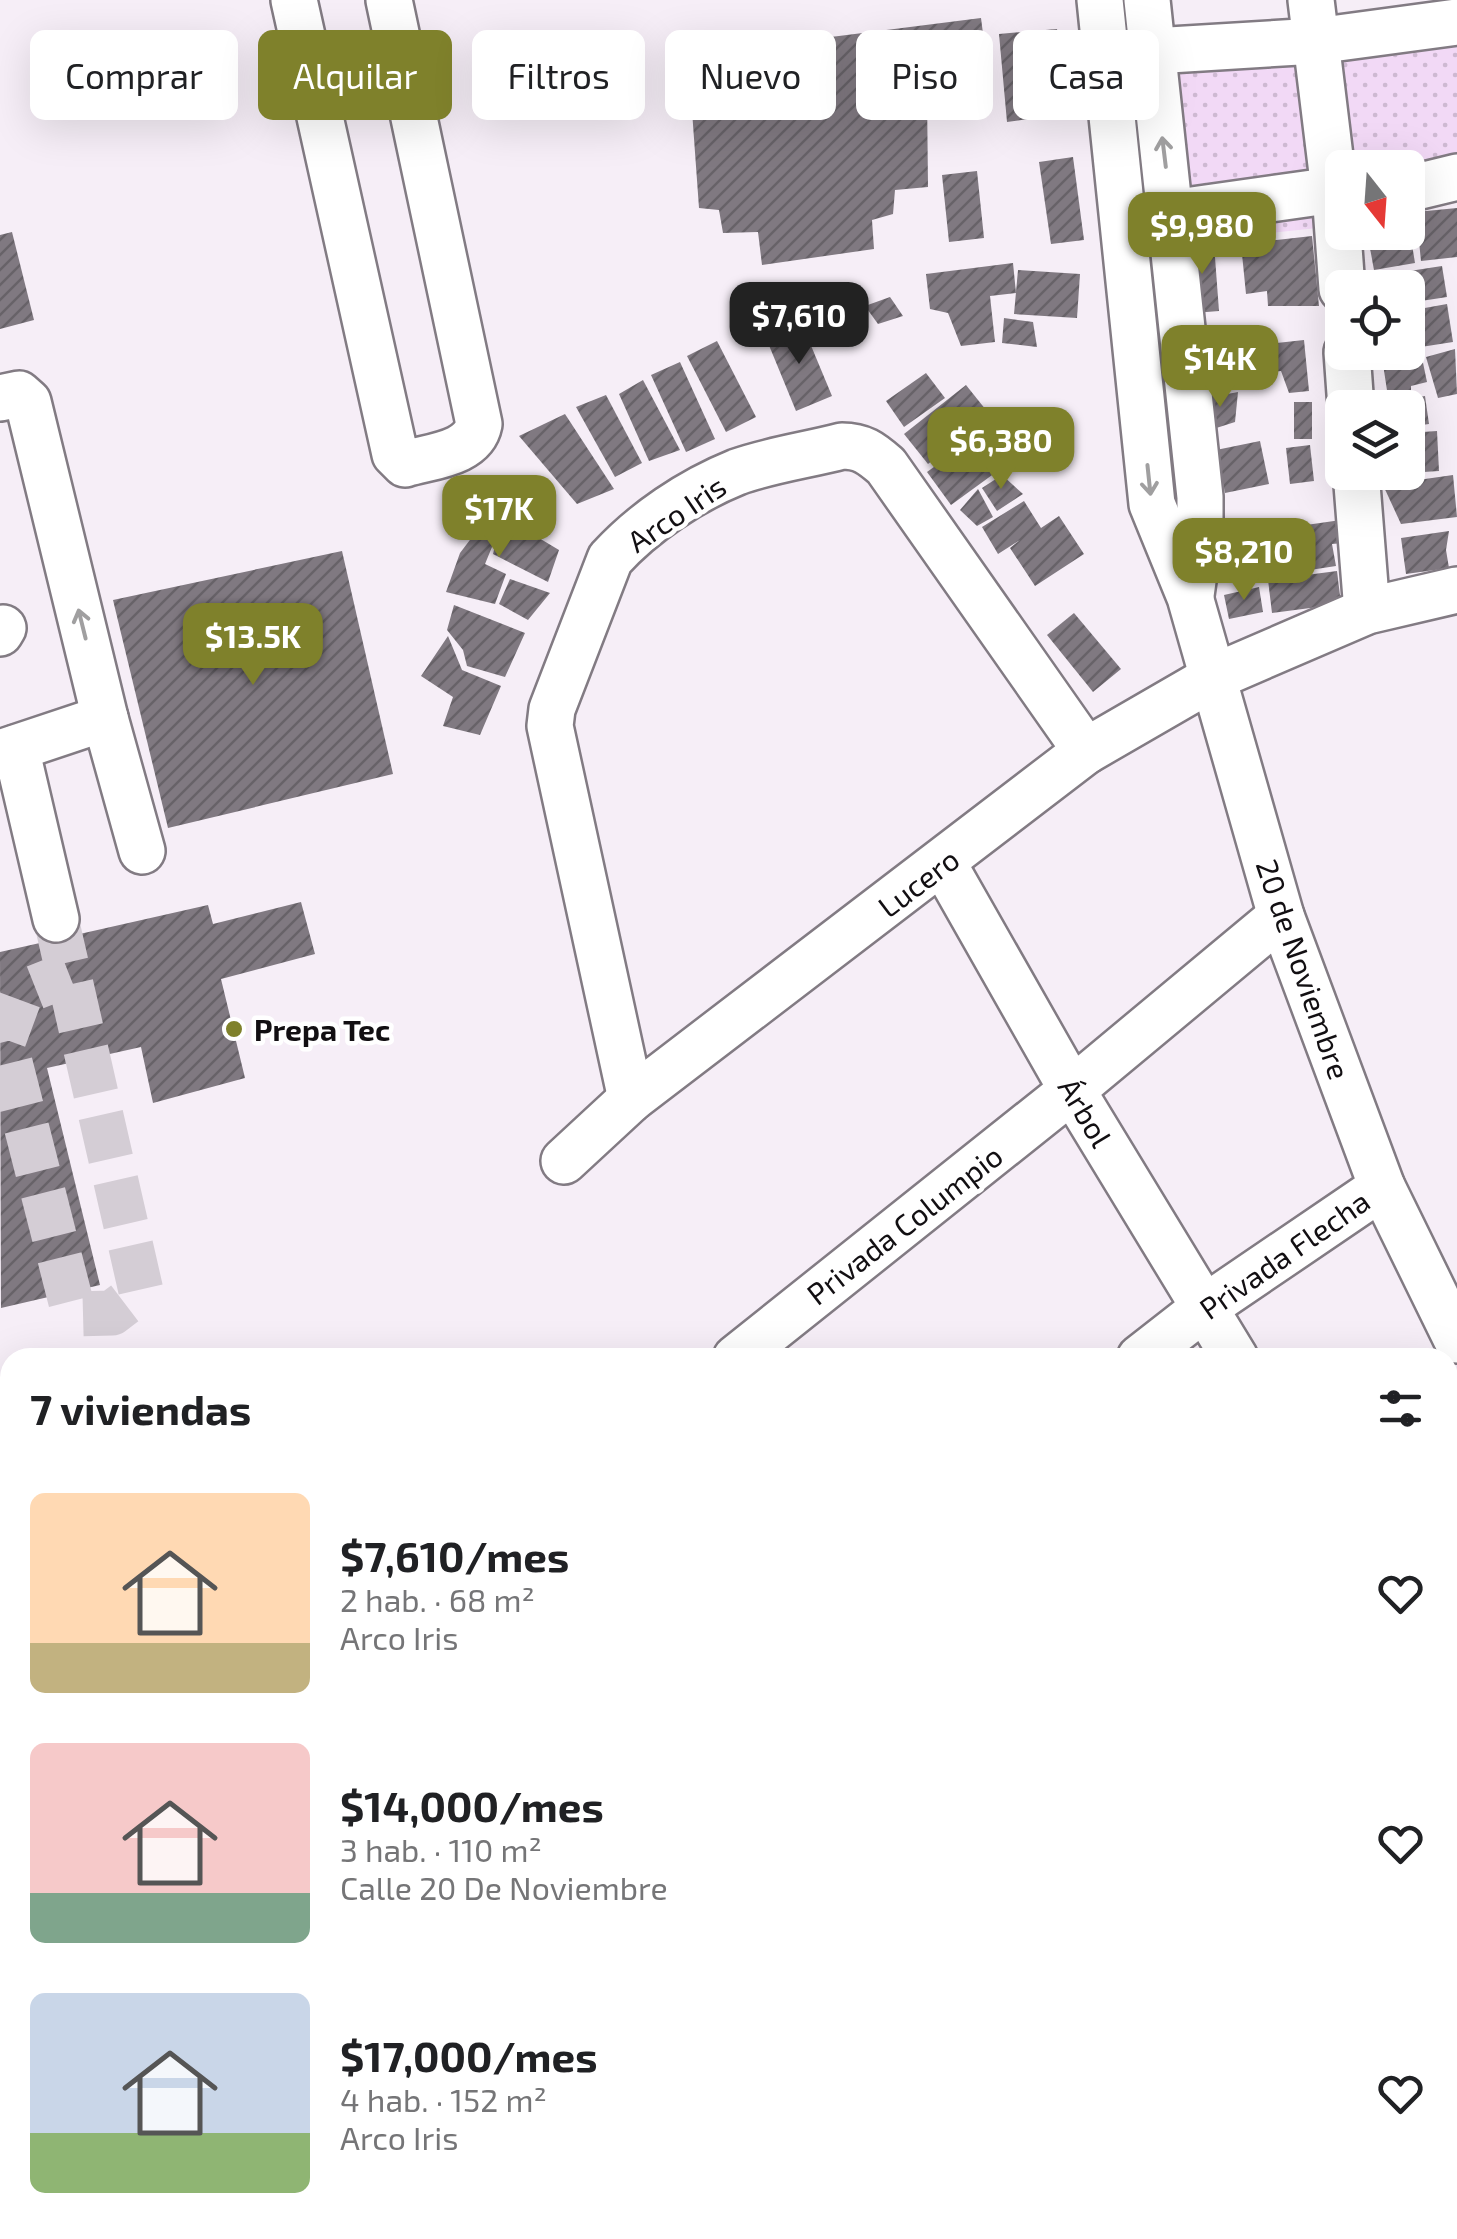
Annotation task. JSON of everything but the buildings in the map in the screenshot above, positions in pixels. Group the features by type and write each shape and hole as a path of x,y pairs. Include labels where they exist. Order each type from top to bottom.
{"street":[{"path":"294,0 395,454 405,464 464,447 476,435 479,424 389,0"},
{"name":"20 de Noviembre","path":"1100,0 1152,504 1190,597 1282,916 1382,1187 1455,1332"},
{"path":"1147,0 1151,30"},
{"path":"1159,50 1314,20 1457,22"},
{"path":"1314,20 1331,150"},
{"path":"1159,102 1200,497 1200,532 1190,597"},
{"path":"1425,185 1457,177"},
{"path":"1172,213 1325,201"},
{"path":"0,398 18,394 28,402 105,718 142,851"},
{"name":"Arco Iris","path":"631,1099 550,726 552,709 610,559 662,514 738,472 842,446 858,446 868,451 886,466 1086,751"},
{"path":"1357,490 1367,611"},
{"name":"Lucero","path":"564,1161 631,1099 1086,751 1214,677 1367,611 1457,590"},
{"path":"56,919 8,750 105,718"},
{"name":"Árbol","path":"943,863 1072,1090 1229,1348"},
{"name":"Privada Columpio","path":"749,1348 1072,1090 1282,916"},
{"name":"Privada Flecha","path":"1153,1348 1204,1308 1382,1187"}],"shaded area":[{"path":"1457,38 1457,168 1425,168 1425,150 1344,150 1333,56"},
{"path":"1305,46 1325,227 1214,239 1210,218 1186,220 1163,54"}],"tunnel":[{"path":"56,919 141,1291 112,1313 74,1314 4,1039 21,993 69,974"}],"place":[{"name":"Prepa Tec","path":"234,1029"}]}
